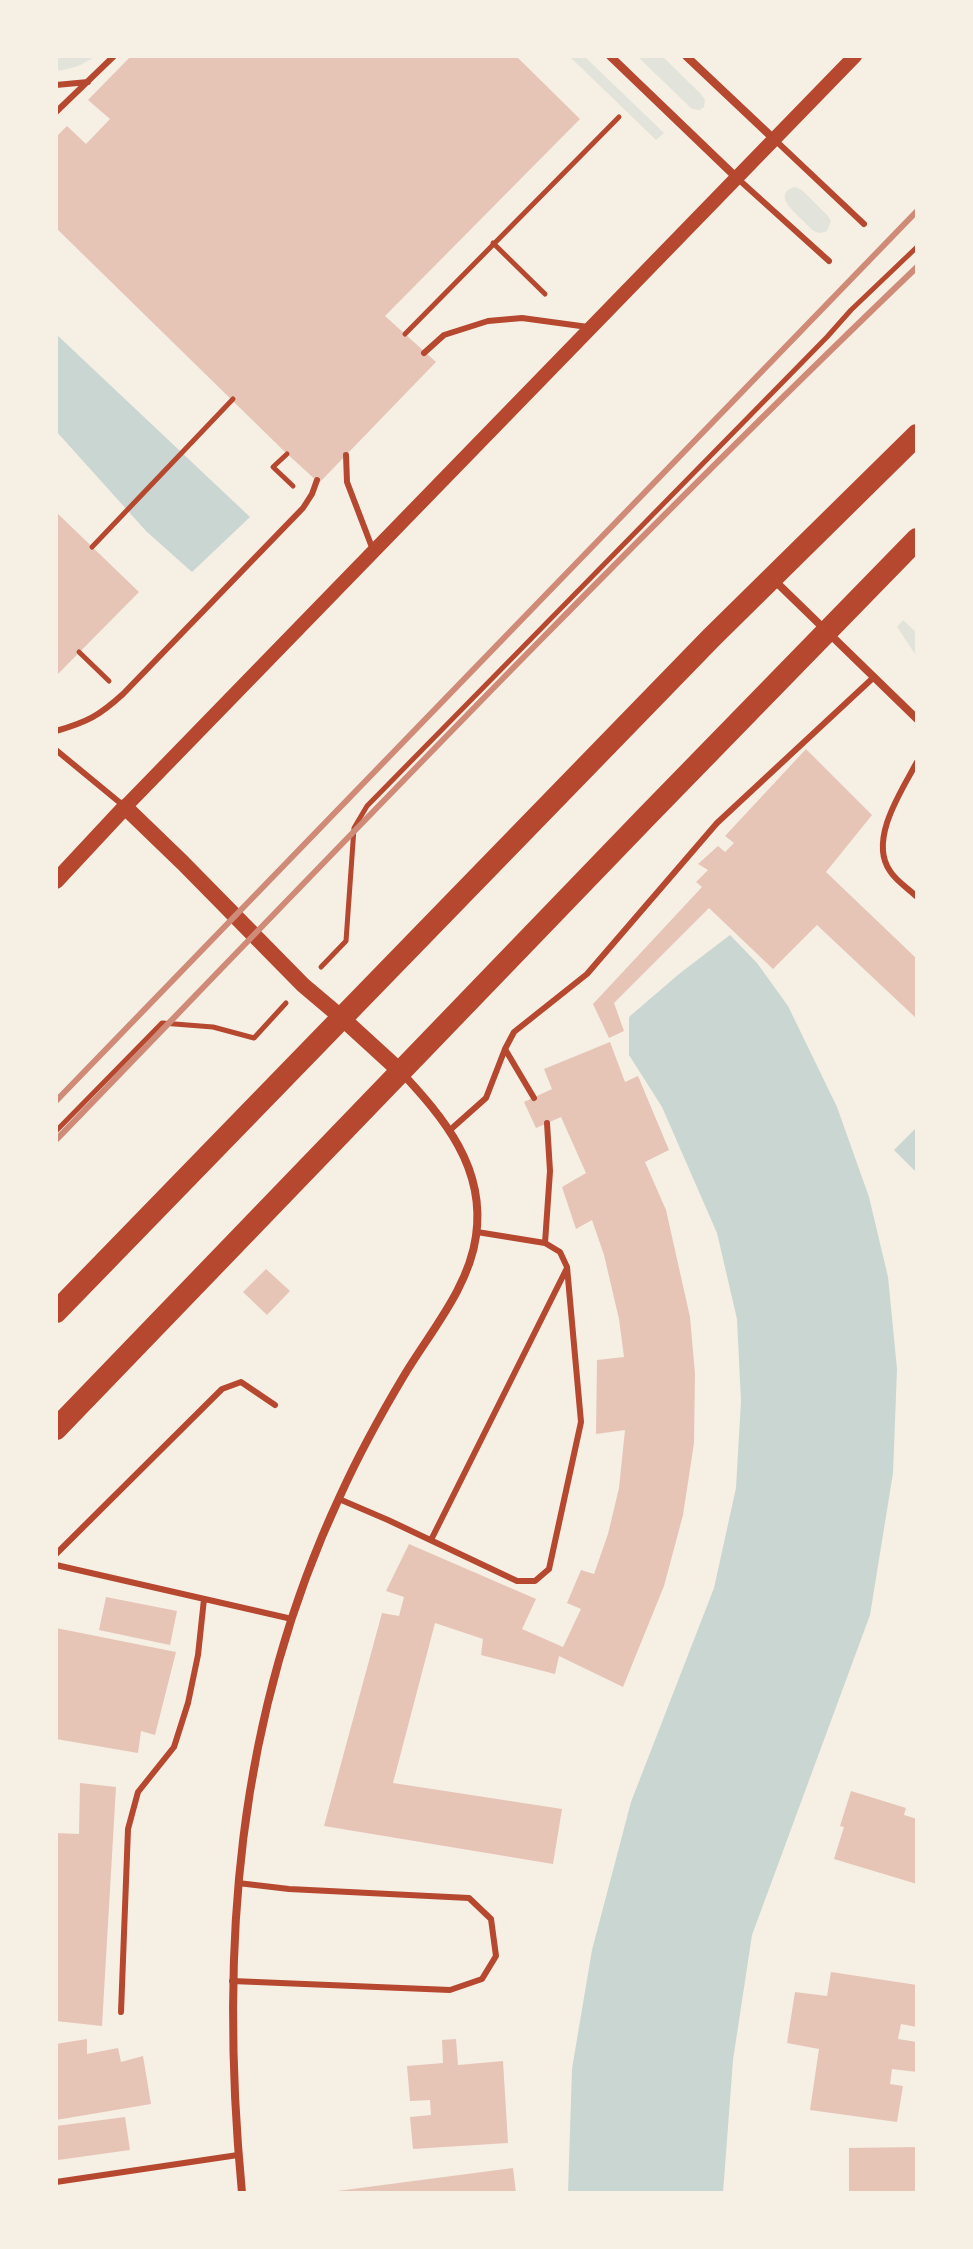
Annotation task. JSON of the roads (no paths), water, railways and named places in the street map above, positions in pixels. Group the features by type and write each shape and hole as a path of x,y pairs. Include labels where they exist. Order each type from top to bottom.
{"highway":[{"path":"56,1312 772,578 917,435"},
{"path":"56,1429 917,539"}],"main road":[{"path":"56,881 125,807 303,985 401,1072"}],"street":[{"path":"610,56 737,178"},
{"path":"686,56 775,140"},
{"path":"125,807 855,56"},
{"path":"772,578 917,719"},
{"path":"242,2193 232,1981 238,1883 248,1800 269,1693 292,1619 339,1499 374,1427 458,1289 474,1249 477,1232 477,1210 470,1169 461,1147 401,1072"}],"lane":[{"path":"56,112 114,56"},
{"path":"56,85 89,82"},
{"path":"775,140 864,224"},
{"path":"737,178 829,261"},
{"path":"424,353 444,335 488,321 522,318 591,327"},
{"path":"346,455 347,482 373,550"},
{"path":"56,731 91,720 123,694 303,508 317,480"},
{"path":"450,1130 486,1098 514,1032 587,974 717,823 874,677"},
{"path":"56,750 125,807"},
{"path":"917,762 891,813 881,845 889,870 917,897"},
{"path":"505,1049 534,1098"},
{"path":"545,1243 550,1171 547,1123"},
{"path":"339,1499 517,1581 535,1581 549,1569 581,1422 567,1267 560,1252 545,1243 477,1232"},
{"path":"431,1540 567,1267"},
{"path":"56,1554 222,1389 241,1382 275,1405"},
{"path":"56,1565 292,1619"},
{"path":"121,2012 128,1829 138,1792 174,1747 188,1703 198,1655 204,1599"},
{"path":"232,1981 450,1990 482,1979 496,1956 491,1919 469,1898 238,1883"},
{"path":"56,2182 238,2155"}],"railway":[{"path":"56,1101 917,211"},
{"path":"56,1140 590,590 917,267"}]}
